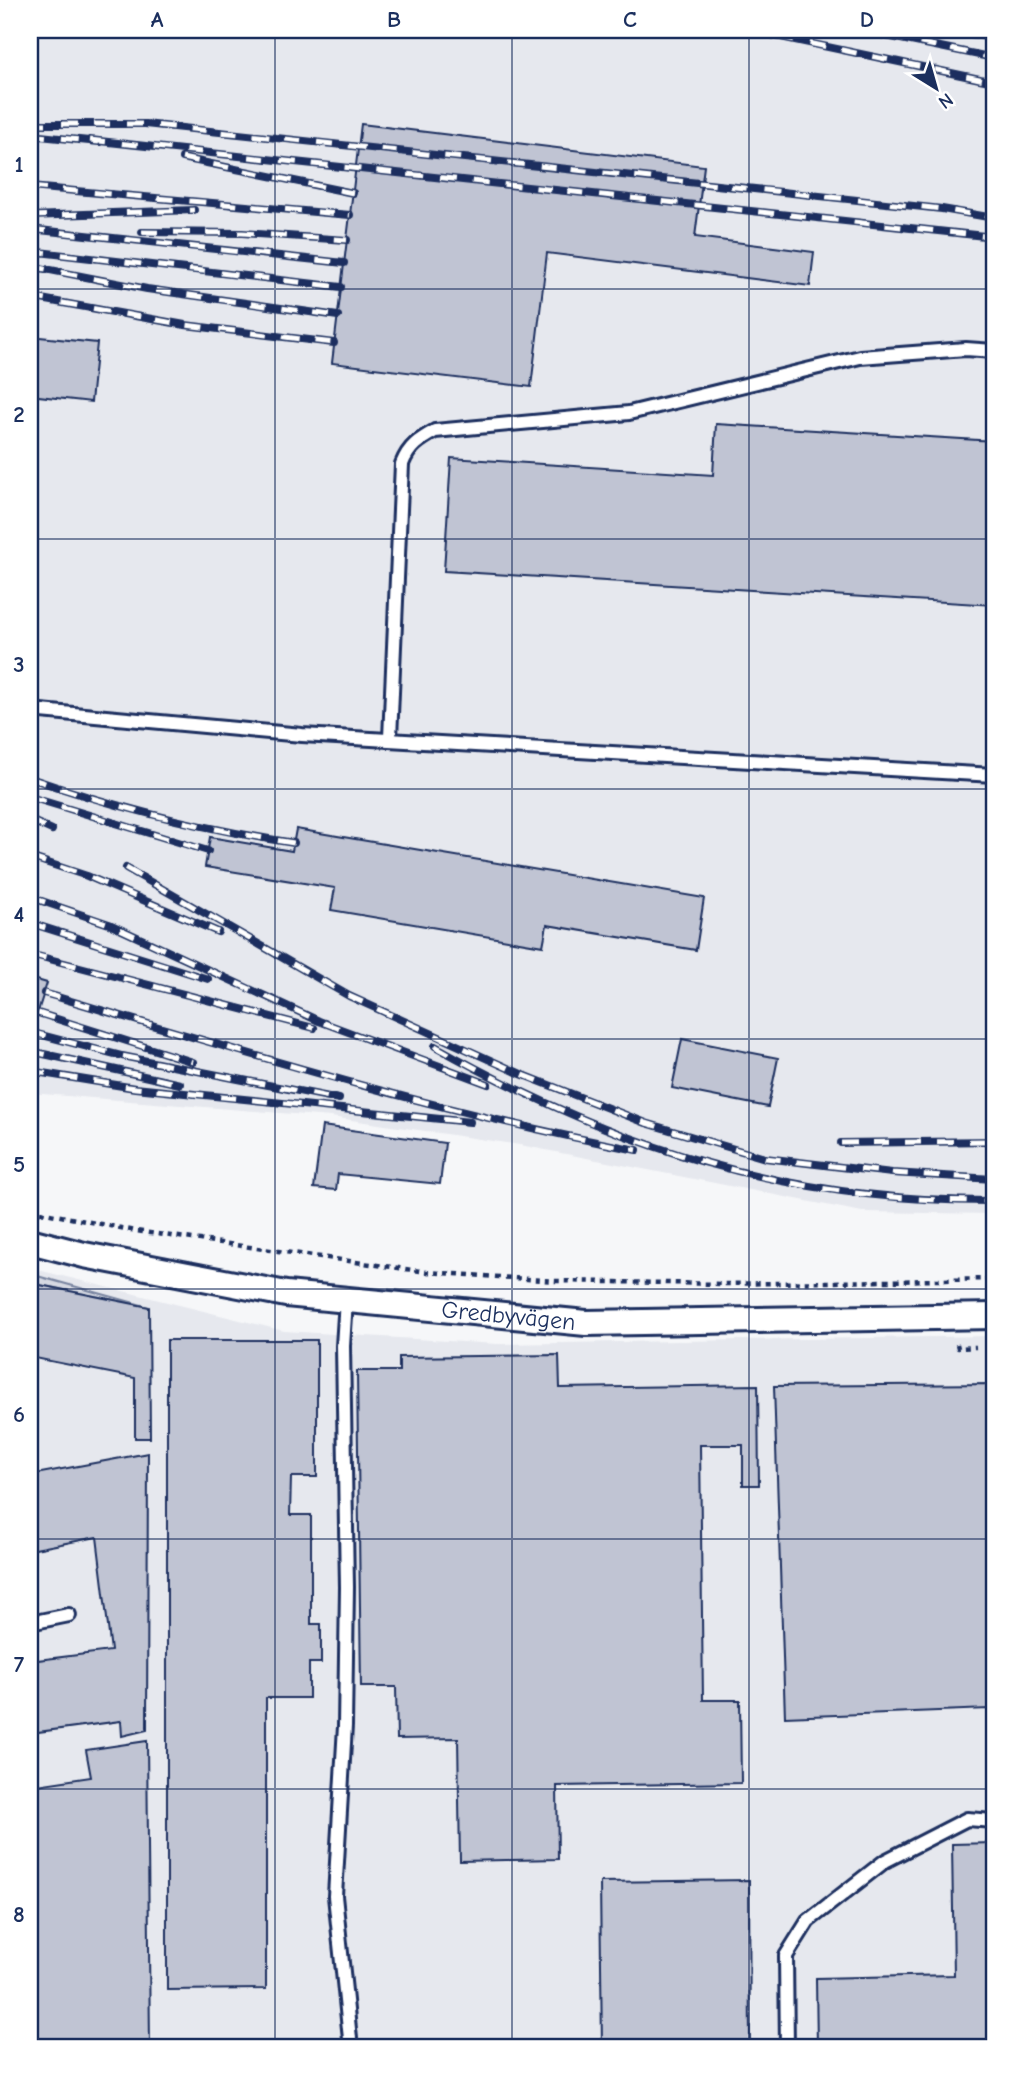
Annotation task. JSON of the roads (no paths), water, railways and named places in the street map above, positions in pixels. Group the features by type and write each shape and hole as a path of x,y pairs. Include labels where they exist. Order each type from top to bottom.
{"street":[{"name":"Gredbyvägen","path":"30,1241 84,1255 286,1294 586,1323 994,1316"}],"lane":[{"path":"390,738 402,464 408,449 418,441 435,431 629,413 860,357 966,349 994,351"},
{"path":"30,710 302,735 994,775"},
{"path":"346,1300 343,1346 347,1587 345,1726 335,1896 351,2048"},
{"path":"30,1623 69,1615"},
{"path":"787,2048 786,1956 808,1921 885,1861 967,1819 994,1821"}],"railway":[{"path":"747,30 994,82"},
{"path":"857,30 994,58"},
{"path":"30,124 145,124 942,209 994,218"},
{"path":"30,135 99,142"},
{"path":"90,140 994,237"},
{"path":"182,158 353,193"},
{"path":"30,187 350,215"},
{"path":"30,216 194,210"},
{"path":"30,229 344,263"},
{"path":"142,232 242,233 347,240"},
{"path":"30,251 341,287"},
{"path":"30,266 147,289 338,316"},
{"path":"30,297 185,325 334,343"},
{"path":"30,778 160,817 294,843"},
{"path":"30,797 208,851"},
{"path":"30,820 52,830"},
{"path":"30,857 87,876 218,932"},
{"path":"126,868 349,996 521,1074 646,1123 765,1158 892,1173 994,1179"},
{"path":"30,897 109,924 319,1021 488,1084"},
{"path":"30,923 208,979"},
{"path":"30,954 314,1028"},
{"path":"44,993 413,1099 637,1150"},
{"path":"38,1013 193,1062"},
{"path":"30,1032 122,1056 339,1099"},
{"path":"435,1046 502,1082 569,1113 637,1140 704,1162 773,1179 844,1192 918,1199 994,1201"},
{"path":"30,1051 180,1084"},
{"path":"30,1071 135,1088 470,1122"},
{"path":"841,1143 994,1141"}]}
